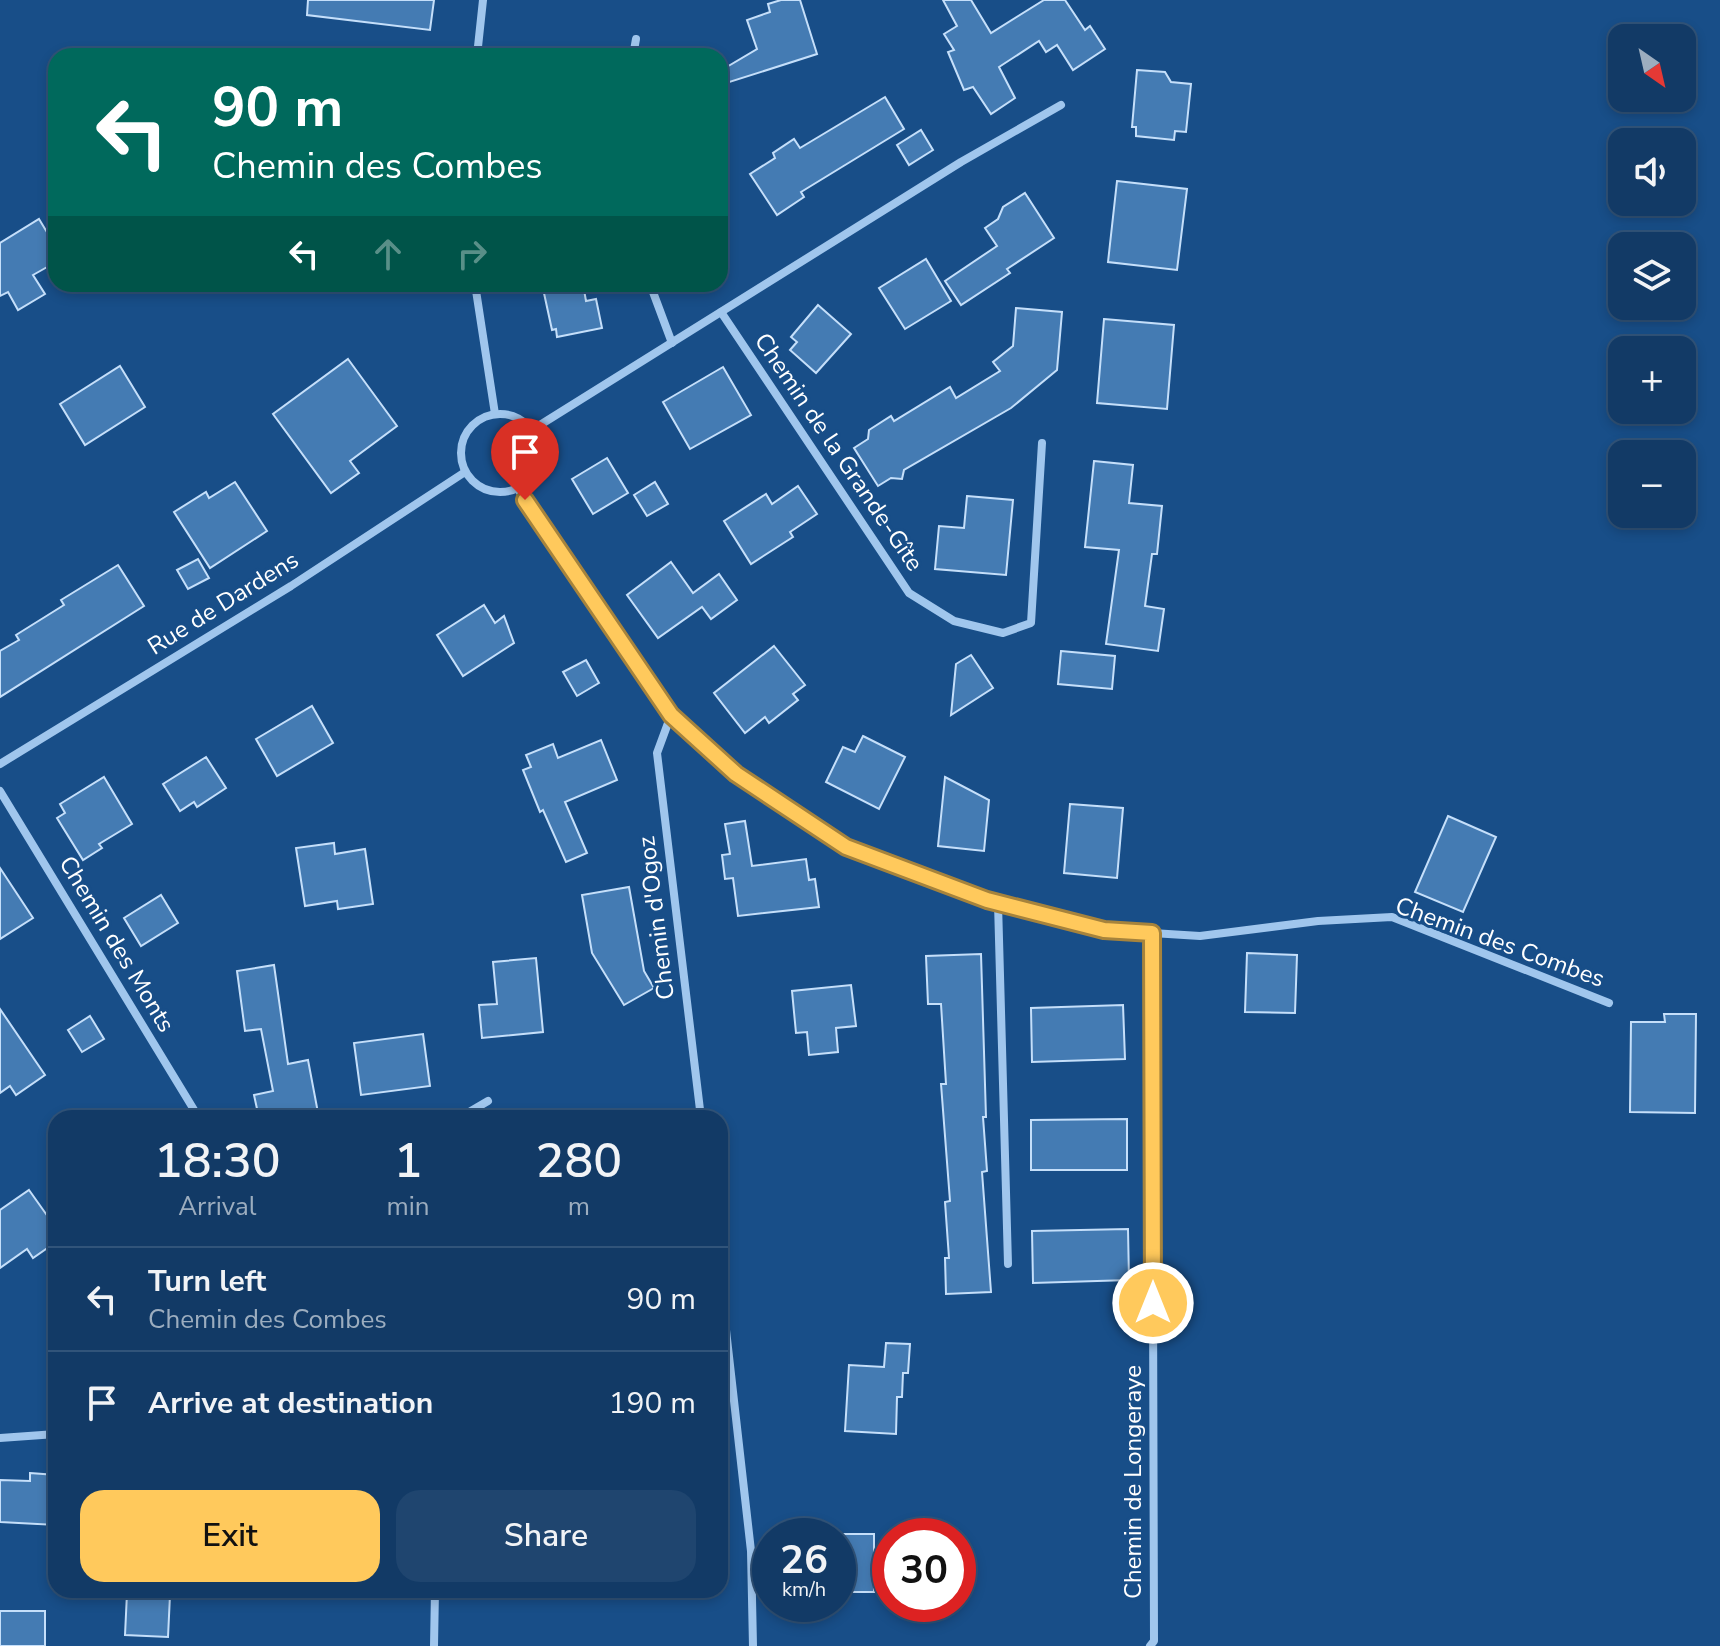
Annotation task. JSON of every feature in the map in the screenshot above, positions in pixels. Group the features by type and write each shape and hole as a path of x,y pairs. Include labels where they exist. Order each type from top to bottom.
{"street":[{"path":"478,48 483,0"},
{"path":"634,48 636,39"},
{"path":"532,430 961,162 1061,105"},
{"path":"476,292 495,414"},
{"path":"653,292 672,343"},
{"name":"Chemin de la Grande-Gîte","path":"721,312 909,593 954,621 1003,633 1031,623 1042,443"},
{"path":"495,414 509,415 522,420 532,430 538,446 538,463 530,478 517,488 502,492 488,491 475,484 465,472 460,454 464,436 476,421 495,414"},
{"name":"Rue de Dardens","path":"0,764 291,586 465,472"},
{"name":"Chemin des Combes","path":"517,488 671,715 736,774 846,847 998,903 1104,930 1200,936 1318,921 1392,917 1609,1003"},
{"name":"Chemin d'Ogoz","path":"671,715 657,753 700,1110"},
{"name":"Chemin des Monts","path":"0,791 194,1110"},
{"path":"998,903 1008,1264"},
{"name":"Chemin de Longeraye","path":"1150,1646 1154,1641 1152,933"},
{"path":"473,1110 488,1101"},
{"path":"728,1348 751,1551 753,1646"},
{"path":"0,1438 48,1435"},
{"path":"434,1646 435,1598"}],"building":[{"path":"308,0 434,0 430,30 307,15"},
{"path":"800,0 817,54 728,82 728,66 757,49 747,20 770,12 768,4"},
{"path":"943,0 971,0 991,33 1044,0 1065,0 1085,30 1090,26 1105,49 1073,70 1057,45 1046,52 1039,41 999,67 1015,98 991,114 973,87 964,90 948,52 954,50 944,34 957,26"},
{"path":"1137,70 1165,72 1171,82 1191,84 1186,132 1175,131 1174,140 1136,136 1136,127 1132,127"},
{"path":"885,97 904,129 801,192 804,197 777,215 750,174 775,158 773,153 794,139 800,148"},
{"path":"921,130 933,150 909,165 897,145"},
{"path":"1117,181 1187,189 1177,270 1108,262"},
{"path":"1025,193 1054,238 1007,269 1010,273 961,305 945,281 997,246 985,228 998,219 1003,207"},
{"path":"39,219 48,234 48,267 33,275 45,294 18,310 8,292 0,296 0,243"},
{"path":"926,259 951,301 905,329 879,288"},
{"path":"544,292 584,292 586,301 596,299 602,328 557,337 556,329 552,330"},
{"path":"818,305 851,334 816,373 790,350 797,342 791,337"},
{"path":"1016,308 1062,312 1057,370 1011,408 904,470 902,479 891,478 878,486 854,448 868,439 869,430 891,416 894,421 950,387 956,398 1000,371 993,362 1013,346"},
{"path":"1104,319 1174,325 1167,409 1097,403"},
{"path":"348,359 397,426 350,461 359,473 331,493 273,414"},
{"path":"120,366 145,407 85,445 60,404"},
{"path":"723,367 751,415 690,449 663,402"},
{"path":"607,458 628,493 593,514 572,479"},
{"path":"1094,461 1133,465 1129,503 1162,506 1157,554 1152,554 1145,606 1164,609 1158,651 1106,644 1119,550 1085,547"},
{"path":"235,482 267,531 210,568 174,512 206,492 209,498"},
{"path":"655,482 668,504 647,516 634,495"},
{"path":"798,486 817,514 790,532 793,537 751,564 724,521 766,494 772,504"},
{"path":"967,496 1013,500 1006,575 935,569 939,526 964,528"},
{"path":"198,559 209,578 188,589 177,570"},
{"path":"671,562 693,593 719,574 737,600 711,619 702,607 658,638 627,595"},
{"path":"118,565 144,606 0,697 0,651 19,640 16,635 64,605 61,600"},
{"path":"484,605 495,623 504,616 514,643 463,676 437,635"},
{"path":"774,646 805,685 793,694 798,700 769,723 765,717 745,733 714,693"},
{"path":"1061,651 1115,656 1112,689 1058,684"},
{"path":"971,655 993,688 951,715 956,664"},
{"path":"586,660 599,683 577,696 563,672"},
{"path":"312,706 333,743 277,776 256,739"},
{"path":"863,736 905,757 879,809 826,782 843,747 855,752"},
{"path":"601,740 617,780 565,802 587,853 566,862 523,770 531,767 526,755 553,744 558,758"},
{"path":"206,757 226,788 197,807 194,802 180,811 163,784"},
{"path":"104,777 132,824 99,844 102,848 83,860 57,818 65,813 60,804"},
{"path":"945,777 989,800 984,851 938,846"},
{"path":"1070,804 1123,808 1117,878 1064,873"},
{"path":"1448,816 1496,837 1463,912 1415,892"},
{"path":"745,821 752,866 806,859 809,880 815,879 819,907 738,916 733,878 725,879 722,855 730,854 725,824"},
{"path":"334,843 335,854 365,849 373,904 338,909 337,901 305,906 296,848"},
{"path":"0,868 33,918 0,939"},
{"path":"629,887 644,971 654,988 624,1005 592,953 582,895"},
{"path":"161,895 178,923 141,946 124,918"},
{"path":"1247,953 1297,955 1295,1013 1245,1012"},
{"path":"981,954 986,1117 983,1117 987,1171 982,1172 991,1292 946,1294 945,1258 949,1258 945,1202 950,1201 941,1084 946,1084 941,1004 928,1004 926,956"},
{"path":"536,958 543,1032 482,1038 479,1005 497,1004 493,962"},
{"path":"274,965 288,1064 308,1060 317,1110 257,1110 254,1095 273,1091 261,1029 245,1031 237,971"},
{"path":"851,985 856,1026 836,1028 838,1052 809,1055 807,1032 796,1033 792,991"},
{"path":"1123,1005 1125,1059 1032,1062 1031,1008"},
{"path":"0,1009 45,1075 16,1095 10,1086 0,1093"},
{"path":"1664,1014 1696,1014 1695,1113 1630,1112 1631,1022 1665,1022"},
{"path":"90,1016 104,1039 82,1052 68,1030"},
{"path":"423,1034 430,1086 361,1095 354,1043"},
{"path":"1127,1119 1127,1170 1031,1170 1031,1120"},
{"path":"29,1190 48,1217 48,1248 33,1258 27,1249 0,1268 0,1210"},
{"path":"1128,1229 1129,1280 1033,1283 1032,1231"},
{"path":"886,1343 910,1344 908,1373 903,1373 902,1397 897,1397 896,1434 845,1431 849,1365 884,1367"},
{"path":"30,1473 48,1474 48,1525 0,1522 0,1480 30,1481"},
{"path":"856,1534 872,1534 872,1592 856,1592"},
{"path":"127,1598 170,1598 168,1637 125,1635"},
{"path":"0,1611 45,1611 45,1646 0,1646"}],"route":[{"path":"525,500 671,715 736,774 846,847 987,900 1104,930 1152,933 1153,1303"}]}
